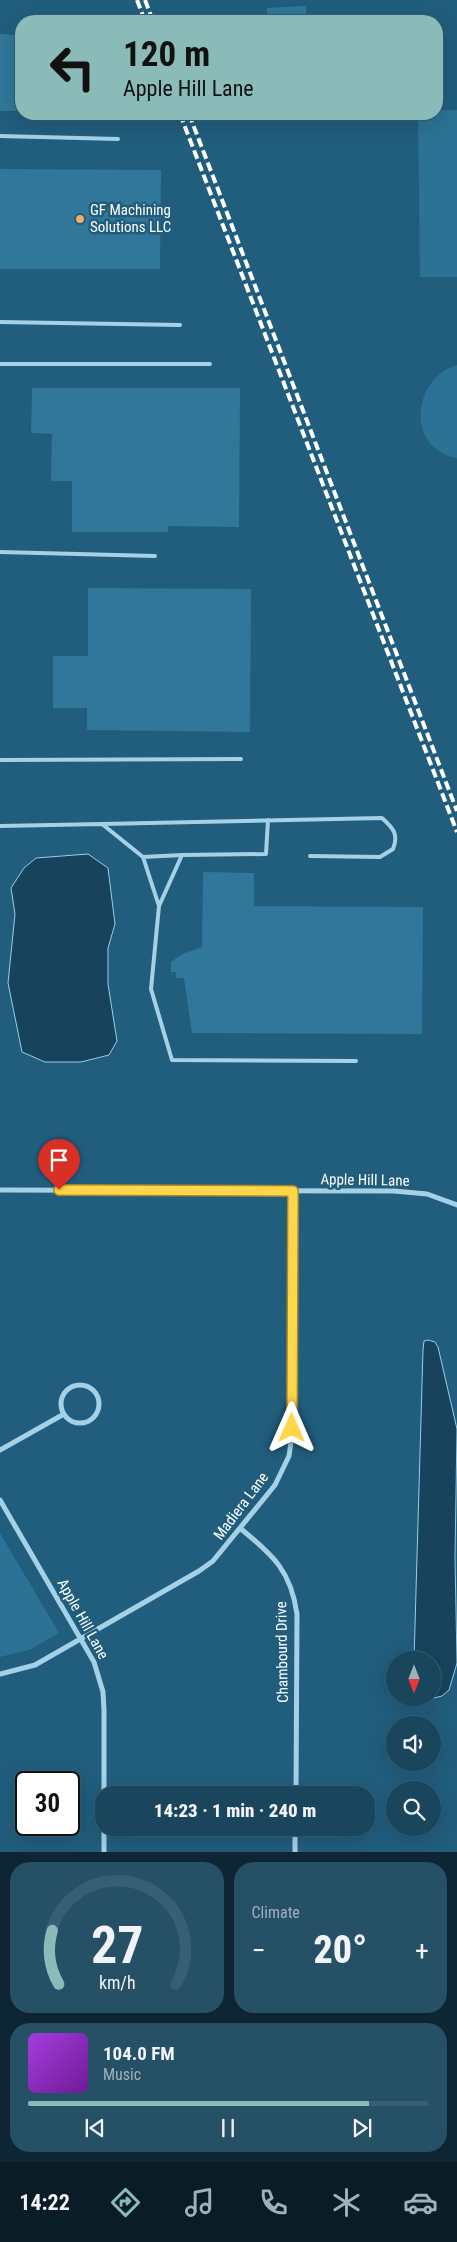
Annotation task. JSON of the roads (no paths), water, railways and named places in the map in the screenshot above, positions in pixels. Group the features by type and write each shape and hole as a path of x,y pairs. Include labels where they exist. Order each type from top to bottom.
{"street":[{"name":"Apple Hill Lane","path":"0,1190 394,1191 427,1194 457,1205"},
{"name":"Madiera Lane","path":"0,1674 35,1665 199,1571 225,1549 275,1485 288,1456 292,1428 293,1191"},
{"path":"77,1386 89,1388 97,1396 99,1402 96,1414 86,1422 74,1422 64,1414 61,1403 63,1397 71,1388 77,1386"},
{"path":"0,1450 64,1414"},
{"name":"Apple Hill Lane","path":"0,1500 94,1662 103,1692 104,1852"},
{"name":"Chambourd Drive","path":"241,1529 268,1552 284,1571 294,1597 297,1614 296,1786"},
{"path":"295,1836 295,1852"}],"lane":[{"path":"0,136 118,139"},
{"path":"0,322 180,325"},
{"path":"0,364 210,364"},
{"path":"0,552 155,556"},
{"path":"0,760 241,759"},
{"path":"0,826 382,818 394,829 397,839 393,849 380,856 310,856"},
{"path":"143,857 266,854 268,820"},
{"path":"102,824 143,857 159,906"},
{"path":"182,855 159,906 151,989 172,1060 356,1061"}],"railway":[{"path":"137,0 143,15"},
{"path":"145,0 151,15"},
{"path":"182,120 457,832"},
{"path":"191,120 457,811"}],"place":[{"name":"GF Machining Solutions LLC","path":"80,219"}]}
